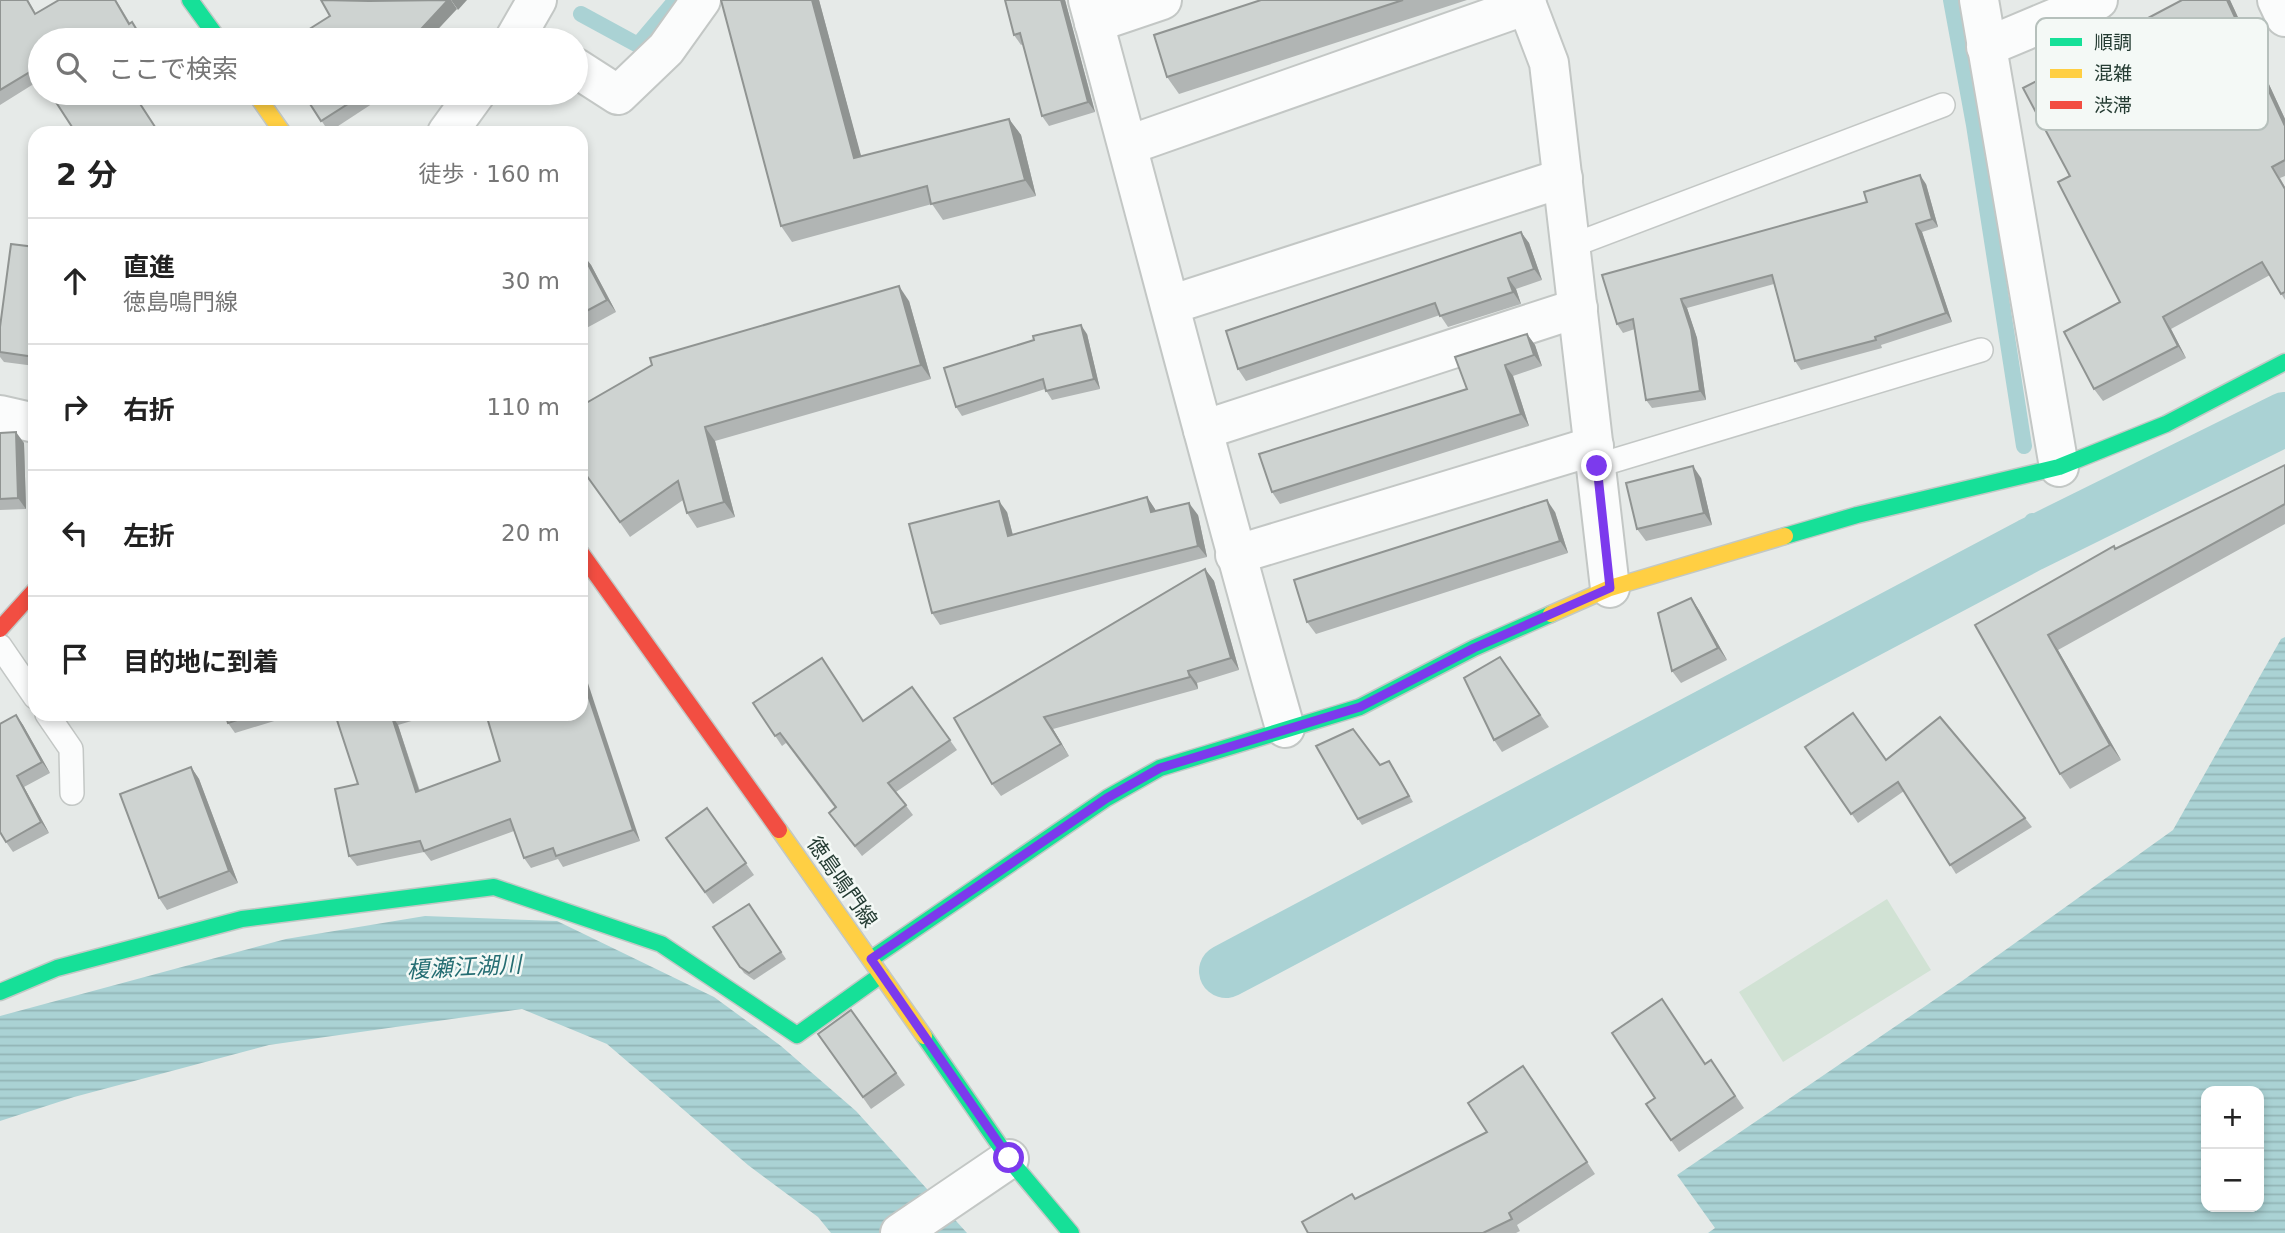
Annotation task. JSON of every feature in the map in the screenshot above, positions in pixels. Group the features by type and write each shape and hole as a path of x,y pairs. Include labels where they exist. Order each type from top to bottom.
{"street":[{"path":"190,0 210,28"},
{"path":"588,76 618,95 666,49 701,0"},
{"path":"1163,0 1091,11 1129,145 1235,555 1285,729"},
{"path":"1979,0 2059,467"},
{"path":"2055,18 2098,0"},
{"path":"2277,0 2285,18"},
{"path":"1129,145 1526,2 1549,63 1610,588"},
{"path":"1986,47 2036,26"},
{"path":"264,105 279,126"},
{"path":"452,126 467,105"},
{"path":"1170,305 1563,178"},
{"path":"1203,430 1578,308"},
{"path":"871,959 1117,792 1160,768 1360,707 1474,648 1610,588 1857,514 2059,467 2166,424 2285,362"},
{"path":"0,415 28,421"},
{"path":"1235,555 1595,456"},
{"name":"徳島鳴門線","path":"588,562 1009,1158 1071,1233"},
{"path":"0,629 28,598"},
{"path":"0,992 57,968 243,919 494,887 661,944 797,1035 881,975"},
{"path":"900,1233 1009,1158"}],"lane":[{"path":"1571,246 1944,105"},
{"path":"1595,456 1981,350"},
{"path":"0,646 28,687"},
{"path":"52,721 71,749 72,793"}],"green space":[{"path":"1887,899 1931,970 1783,1062 1739,992"}],"water":[{"path":"2285,637 2285,1233 1708,1233 1715,1228 1677,1175 1962,981 2173,830 2281,639"},
{"name":"榎瀬江湖川","path":"425,916 557,921 714,997 781,1046 856,1111 967,1233 831,1233 818,1217 748,1165 607,1044 522,1009 269,1045 74,1097 0,1121 0,1016 286,939"}],"building":[{"path":"0,0 27,0 35,14 59,0 115,0 129,24 132,22 136,28 28,28 28,73 0,90"},
{"path":"321,0 448,0 422,28 311,28 330,16"},
{"path":"721,0 812,0 854,158 1009,119 1025,180 931,204 927,186 781,226"},
{"path":"1005,0 1061,0 1088,102 1042,116 1020,33 1014,35"},
{"path":"1261,0 1403,0 1167,77 1154,35"},
{"path":"2182,0 2227,0 2235,18 2148,18"},
{"path":"2036,81 2036,112 2023,88"},
{"path":"2268,89 2285,126 2285,160 2272,167 2285,189 2285,292 2281,294 2262,262 2163,317 2178,346 2094,389 2064,332 2120,302 2058,182 2070,176 2045,130 2268,130"},
{"path":"58,105 141,105 154,126 71,126"},
{"path":"311,105 346,105 321,121"},
{"path":"1920,175 1932,219 1916,224 1946,313 1875,337 1876,340 1795,361 1772,275 1681,299 1691,330 1700,391 1646,400 1633,319 1617,324 1602,275 1867,202 1864,192"},
{"path":"1521,232 1534,269 1508,278 1513,292 1440,316 1435,303 1238,369 1226,331"},
{"path":"11,244 28,246 28,356 0,352 0,327"},
{"path":"588,264 607,300 588,310"},
{"path":"899,286 921,365 705,427 724,502 687,513 678,481 620,522 588,477 588,402 652,365 650,358"},
{"path":"1081,325 1094,379 1046,391 1043,379 956,407 944,368 1034,340 1033,336"},
{"path":"1527,334 1534,355 1505,365 1521,414 1272,492 1259,454 1467,389 1455,357"},
{"path":"16,432 18,498 0,499 0,433"},
{"path":"2285,465 2285,504 2048,635 2110,745 2060,774 1975,625 2114,546 2115,549"},
{"path":"1693,466 1704,513 1637,529 1626,483"},
{"path":"1147,497 1151,512 1189,503 1198,546 932,613 909,524 999,501 1008,536"},
{"path":"1547,500 1560,541 1307,622 1294,580"},
{"path":"1205,569 1231,658 1188,671 1190,677 1044,717 1061,744 992,784 954,718"},
{"path":"1691,598 1718,648 1672,671 1658,613"},
{"path":"1500,657 1540,715 1494,740 1464,678"},
{"path":"822,658 863,721 912,687 950,740 888,783 906,805 855,846 829,813 836,807 780,733 775,736 753,703"},
{"path":"588,695 633,830 556,856 553,848 524,858 510,819 424,851 420,841 349,856 335,789 358,784 337,721 393,721 416,792 500,761 488,721 588,721"},
{"path":"1853,713 1886,760 1940,717 2025,818 1950,865 1898,782 1851,814 1805,747"},
{"path":"16,715 42,762 17,776 41,822 6,842 0,832 0,724"},
{"path":"1353,729 1380,765 1389,761 1409,796 1358,819 1316,746"},
{"path":"191,767 229,871 159,898 120,794"},
{"path":"707,808 746,863 705,892 666,838"},
{"path":"749,904 781,952 749,973 740,967 713,927"},
{"path":"1662,999 1705,1064 1711,1060 1735,1096 1671,1140 1646,1104 1655,1098 1612,1033"},
{"path":"851,1010 896,1073 863,1097 818,1034"},
{"path":"1523,1066 1587,1162 1509,1213 1512,1219 1483,1233 1308,1233 1302,1222 1352,1194 1355,1199 1487,1132 1468,1103"}],"waterway":[{"path":"581,14 638,45 676,0"},
{"path":"1951,0 1974,125 2024,446"},
{"path":"1226,971 2030,545 2285,419"},
{"path":"2030,545 2032,521"}],"traffic: fast":[{"path":"190,0 210,28"},
{"path":"1785,536 1857,515 2059,467 2166,424 2285,362"},
{"path":"871,959 1107,798 1160,768 1360,707 1474,648 1551,614"},
{"path":"0,992 57,968 242,919 494,887 661,944 797,1035 881,975"},
{"path":"924,1036 1009,1159 1071,1233"}],"traffic: slow":[{"path":"263,105 278,126"},
{"path":"1551,614 1610,588 1785,536"},
{"path":"779,830 924,1036"}],"traffic: jam":[{"path":"588,563 779,830"},
{"path":"0,629 28,598"}],"route":[{"path":"1009,1158 871,959 1107,798 1160,768 1360,707 1474,648 1610,588 1597,466"}]}
